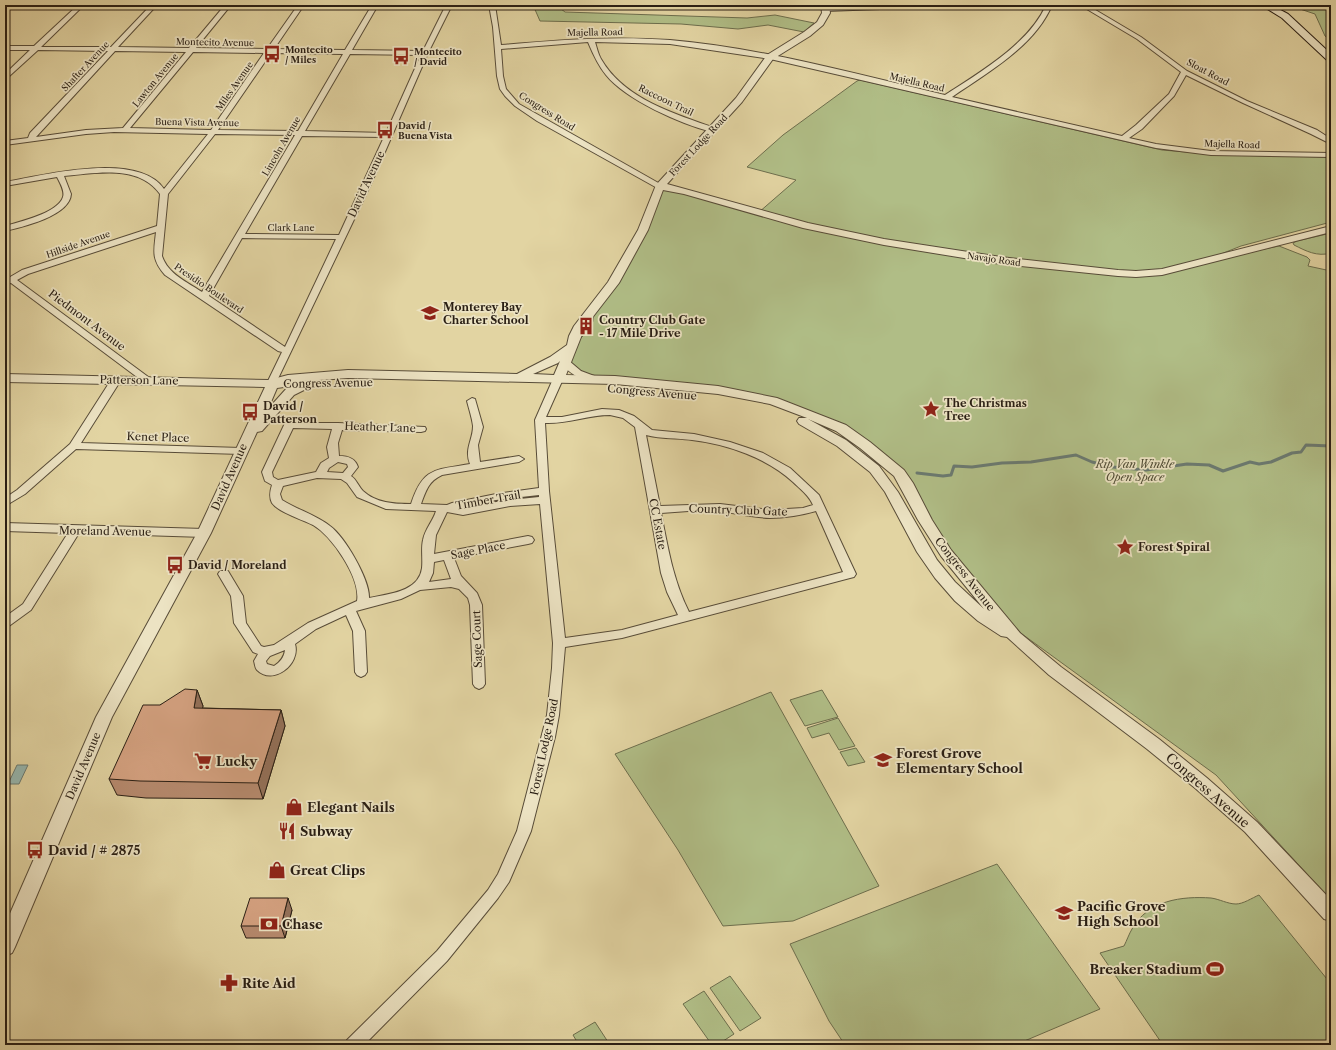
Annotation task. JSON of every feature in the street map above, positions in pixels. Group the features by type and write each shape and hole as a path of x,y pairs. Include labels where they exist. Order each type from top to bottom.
{"main road":[{"path":"1265,5 1285,16 1331,59"}],"street":[{"path":"5,78 81,5"},
{"name":"Shafter Avenue","path":"31,140 33,135 154,5"},
{"name":"Lawton Avenue","path":"126,130 228,5"},
{"name":"Miles Avenue","path":"164,194 213,132 301,5"},
{"name":"Lincoln Avenue","path":"204,297 376,5"},
{"name":"David Avenue","path":"5,947 104,717 204,533 270,391 272,383 390,135 425,54 449,5"},
{"name":"Congress Road","path":"492,5 496,27 501,84 504,92 512,100 540,119 659,187"},
{"path":"826,7 934,5"},
{"path":"946,98 999,62 1033,31 1044,17 1049,5"},
{"name":"Sloat Road","path":"1083,5 1139,38 1185,72 1244,102 1318,134 1331,142"},
{"name":"Forest Lodge Road","path":"353,1045 442,956 493,894 504,878 524,831 541,768 552,716 558,668 559,643 545,496 540,420 565,362 573,345 591,327 595,307 613,283 643,230 659,187 739,100 770,57 814,29 823,18 826,7"},
{"name":"Majella Road","path":"497,47 590,41 642,40 718,47 770,57 1170,149 1211,153 1331,155"},
{"name":"Raccoon Trail","path":"590,41 600,64 608,74 624,88 646,102 712,130"},
{"name":"Montecito Avenue","path":"5,48 425,54"},
{"path":"1123,139 1139,127 1172,95 1185,72"},
{"name":"Buena Vista Avenue","path":"5,143 97,131 126,130 390,135"},
{"path":"5,184 59,174 108,170 135,172 143,175 157,184 164,194"},
{"path":"5,229 47,215 63,204 67,192 65,184 59,174"},
{"name":"Navajo Road","path":"659,187 682,190 807,226 882,241 978,257 1118,273 1136,274 1162,272 1331,229"},
{"name":"Presidio Boulevard","path":"164,194 158,256 161,265 168,273 281,349 288,351"},
{"name":"Hillside Avenue","path":"8,281 26,272 160,228"},
{"name":"Clark Lane","path":"241,236 341,237"},
{"name":"Piedmont Avenue","path":"8,281 148,381"},
{"path":"511,378 544,366 564,353 573,345"},
{"path":"565,362 571,369 581,376 600,380"},
{"name":"Congress Avenue","path":"272,383 288,379 348,374 511,378 705,396 739,402 794,417 819,429 847,446 877,471 892,491 924,551 936,570 969,605 986,620 1015,637 1055,671 1153,744 1201,783 1256,833 1331,913"},
{"name":"Patterson Lane","path":"5,378 272,383"},
{"path":"5,504 74,446 116,380"},
{"name":"Congress Avenue","path":"272,383 304,385 357,383 557,382 600,380 718,390 774,401 818,418 850,434 899,473 946,553 1015,637"},
{"path":"244,445 290,392 304,385"},
{"path":"472,401 478,427 473,459 476,466"},
{"path":"540,420 563,420 592,413 612,412 628,417 635,421 640,428 649,433 711,440 742,448 759,455 780,466 798,479 814,497 820,506 850,574 622,634 559,643"},
{"name":"Heather Lane","path":"278,484 269,480 267,477 267,472 289,425 422,429"},
{"name":"Heather Lane","path":"334,460 332,455 332,445 338,426"},
{"name":"CC Estate","path":"640,428 667,573 685,617"},
{"name":"Kenet Place","path":"74,446 244,445"},
{"path":"322,474 324,467 334,460 346,459 353,464 352,470 345,477"},
{"path":"416,507 423,484 427,478 440,472 519,460"},
{"path":"362,604 363,592 352,565 335,537 328,530 317,523 277,502 275,494 278,484 289,480 322,474 345,477 351,481 358,493 367,499 390,507 442,508 463,511 545,496"},
{"name":"Country Club Gate","path":"655,510 702,507 738,509 760,513 778,514 804,511 820,506"},
{"name":"Timber Trail","path":"416,587 425,578 428,559 428,540 440,519 442,508"},
{"name":"Moreland Avenue","path":"5,528 204,533"},
{"path":"5,623 27,607 76,530"},
{"name":"Sage Place","path":"428,559 528,540"},
{"name":"Sage Court","path":"448,556 456,578 473,596 476,605 479,684"},
{"path":"224,574 237,596 240,623 257,649 266,652 289,643 308,628 362,604 390,599 416,587 444,584 461,585"},
{"path":"349,609 359,631 360,672"},
{"path":"266,652 260,661 262,667 270,670 280,668 290,660 292,650 289,643"}],"green space":[{"path":"533,5 556,5 565,12 747,18 775,15 814,23 804,32 768,25 738,29 681,24 540,21"},
{"path":"1288,5 1331,5 1331,41 1325,36 1315,14"},
{"name":"Rip Van Winkle Open Space","path":"860,80 1162,150 1223,155 1331,157 1331,222 1241,246 1201,262 1279,246 1307,257 1310,260 1308,266 1331,271 1331,900 1216,775 1022,634 971,583 906,483 851,434 750,396 600,380 568,366 573,345 591,327 595,307 613,283 659,187 758,213 796,180 747,167 783,135"},
{"path":"1331,233 1331,253 1312,253 1294,245 1293,243 1297,241"},
{"path":"822,690 838,717 805,726 790,700"},
{"path":"771,692 879,886 793,921 723,926 678,850 615,754"},
{"path":"838,718 855,746 839,750 829,733 812,738 807,728"},
{"path":"856,748 865,762 848,766 840,752"},
{"path":"997,864 1100,1009 1015,1045 845,1045 829,1021 790,944"},
{"name":"Breaker Stadium","path":"1259,895 1331,984 1331,1045 1163,1045 1100,953 1124,946 1139,919 1156,906 1177,899 1189,898 1211,898 1239,904"},
{"path":"730,976 761,1018 740,1031 710,988"},
{"path":"704,991 734,1034 717,1045 712,1045 683,1004"},
{"path":"595,1022 610,1045 579,1045 573,1035"}],"water":[{"path":"17,765 28,765 19,784 8,784"}],"building":[{"name":"Lucky","path":"185,689 197,690 194,708 281,710 258,783 109,779 143,705 160,705"},
{"path":"250,898 288,898 281,926 241,926"}],"waterway":[{"path":"917,473 943,476 951,475 954,466 972,467 1002,463 1031,462 1076,455 1092,462 1113,467 1146,470 1187,464 1209,465 1223,471 1250,462 1259,464 1271,462 1292,453 1301,452 1306,445 1331,446"}],"place":[{"name":"Montecito / Miles","path":"272,54"},
{"name":"Montecito / David","path":"401,56"},
{"name":"David / Buena Vista","path":"385,130"},
{"name":"Monterey Bay Charter School","path":"430,313"},
{"name":"Country Club Gate - 17 Mile Drive","path":"586,326"},
{"name":"The Christmas Tree","path":"931,409"},
{"name":"David / Patterson","path":"250,412"},
{"name":"Forest Spiral","path":"1125,547"},
{"name":"David / Moreland","path":"175,565"},
{"name":"Forest Grove Elementary School","path":"883,760"},
{"name":"Lucky","path":"203,761"},
{"name":"Elegant Nails","path":"294,807"},
{"name":"Subway","path":"287,831"},
{"name":"David / # 2875","path":"35,850"},
{"name":"Great Clips","path":"277,870"},
{"name":"Pacific Grove High School","path":"1064,913"},
{"name":"Chase","path":"269,924"},
{"name":"Breaker Stadium","path":"1215,969"},
{"name":"Rite Aid","path":"229,983"}]}
